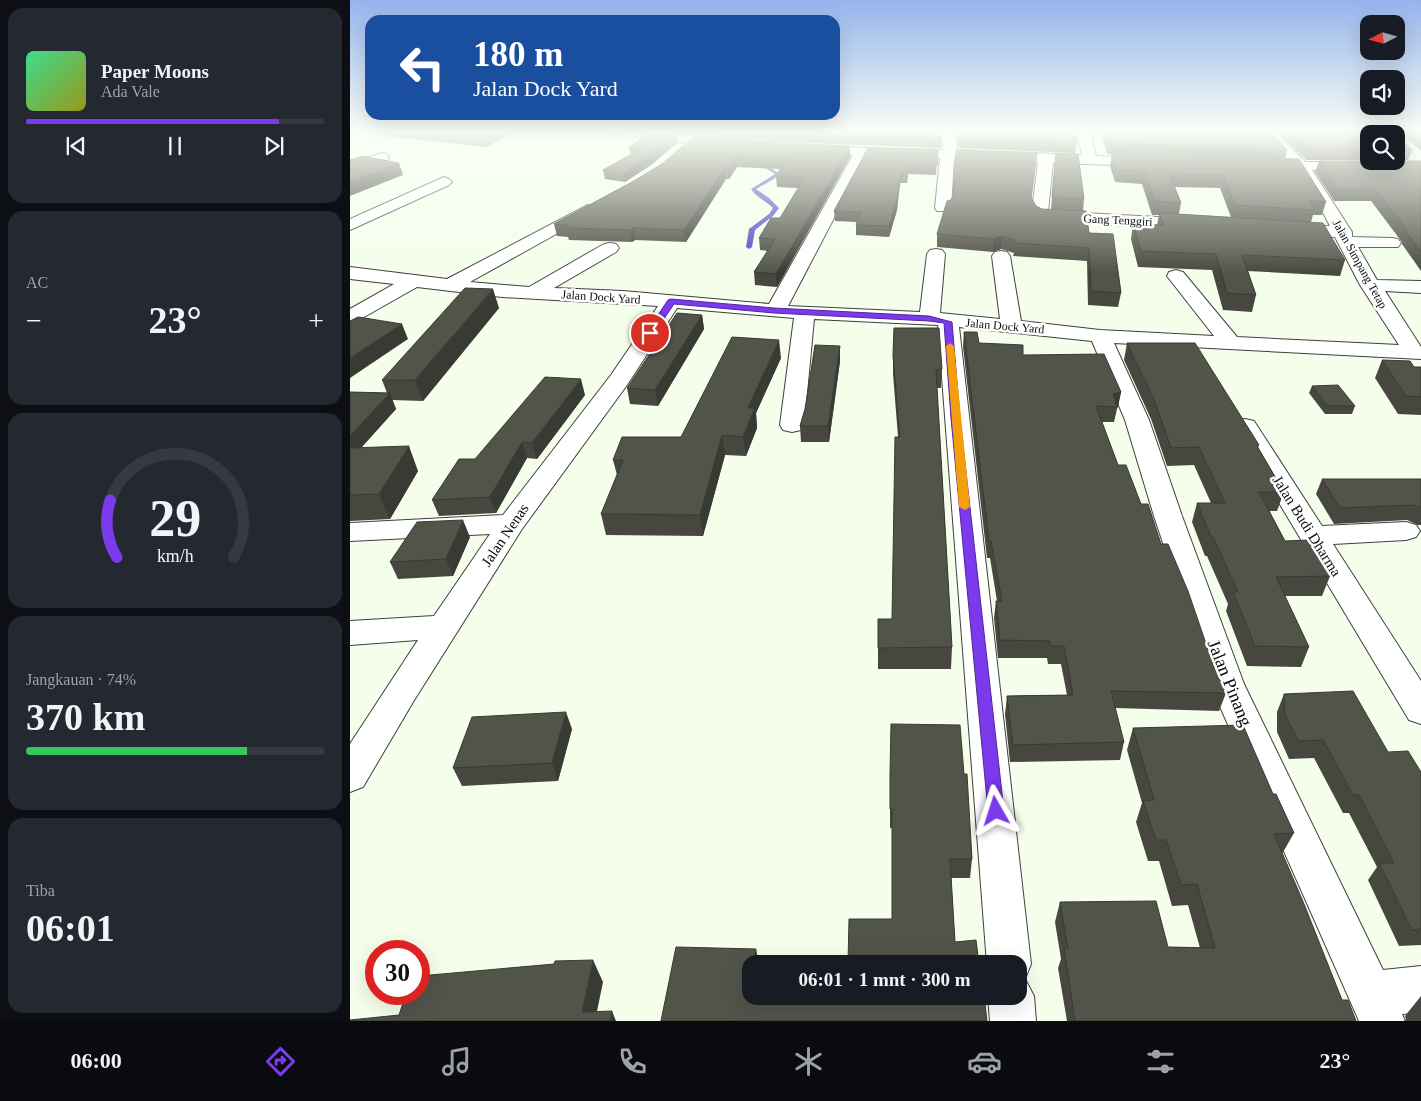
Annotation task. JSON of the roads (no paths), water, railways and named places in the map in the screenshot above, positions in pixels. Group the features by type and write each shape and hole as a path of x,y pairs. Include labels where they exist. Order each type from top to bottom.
{"street":[{"path":"774,311 847,179"},
{"path":"939,179 942,208"},
{"name":"Gang Tenggiri","path":"1044,179 1040,210 1042,214 1053,217 1208,225"},
{"name":"Jalan Simpang Tetap","path":"1310,179 1325,200 1370,285 1418,353"},
{"path":"350,225 444,182"},
{"path":"450,285 602,202"},
{"path":"1275,229 1392,244"},
{"path":"533,292 610,248"},
{"path":"936,254 938,320 956,418 1000,850 1008,955"},
{"path":"1001,256 1010,325"},
{"name":"Jalan Dock Yard","path":"350,274 450,285 774,311 1010,325 1100,336 1418,353"},
{"path":"1176,276 1230,342"},
{"path":"350,317 413,281"},
{"path":"1370,285 1421,288"},
{"name":"Jalan Nenas","path":"350,776 401,692 511,524 619,380 671,302"},
{"path":"792,425 805,312"},
{"name":"Jalan Pinang","path":"1100,336 1137,420 1168,516 1227,684 1377,1007"},
{"path":"1193,341 1208,366"},
{"name":"Jalan Budi Dharma","path":"1234,408 1421,710"},
{"path":"350,532 511,524"},
{"path":"1314,536 1406,531"},
{"path":"350,633 445,627"},
{"path":"1377,1007 1421,989"},
{"path":"1012,1005 1013,1021"}],"waterway":[{"path":"749,247 752,229 771,215 776,208 753,189 772,179"}]}
